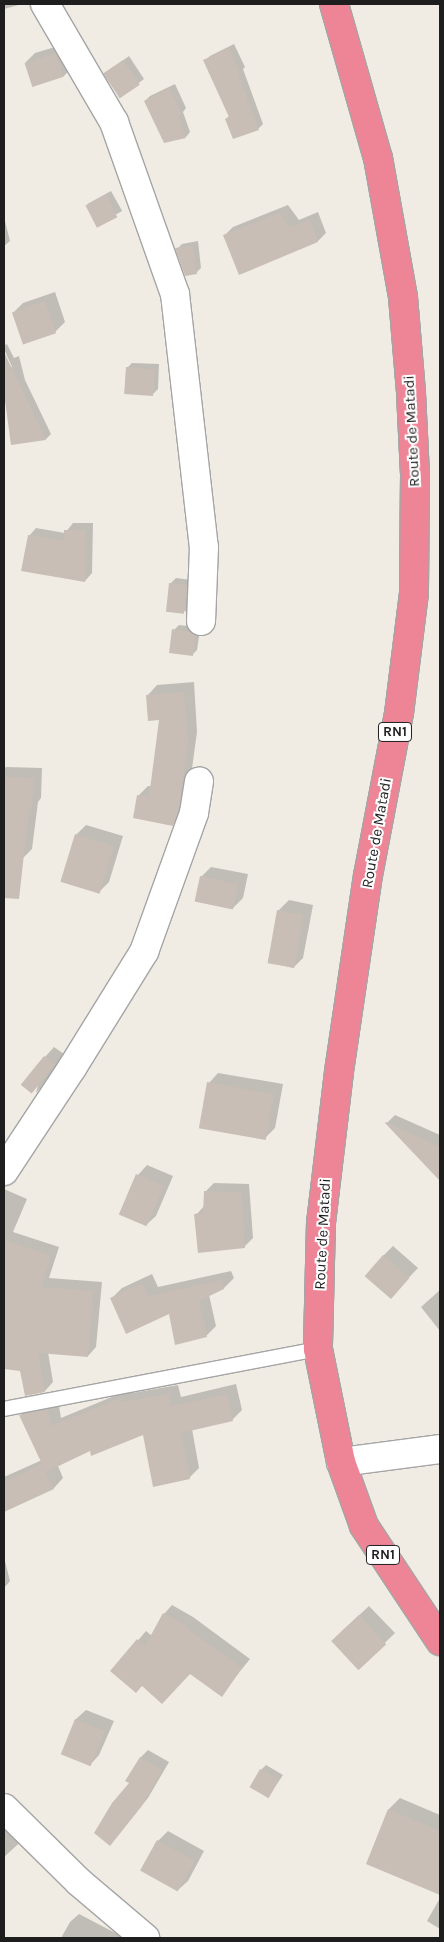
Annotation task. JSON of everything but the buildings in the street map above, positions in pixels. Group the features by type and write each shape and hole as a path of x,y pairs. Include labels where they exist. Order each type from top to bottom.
{"highway":[{"name":"Route de Matadi","path":"334,4 378,158 403,297 411,393 415,475 414,583 399,713 368,875 338,1072 321,1222 318,1350 341,1462 364,1526 440,1641"}],"street":[{"path":"45,4 114,122 175,294 204,547 201,621"},
{"path":"4,1171 72,1068 144,952 194,813 199,782"},
{"path":"341,1462 440,1450"},
{"path":"4,1808 72,1876 144,1938"}],"lane":[{"path":"4,1409 318,1350"}]}
